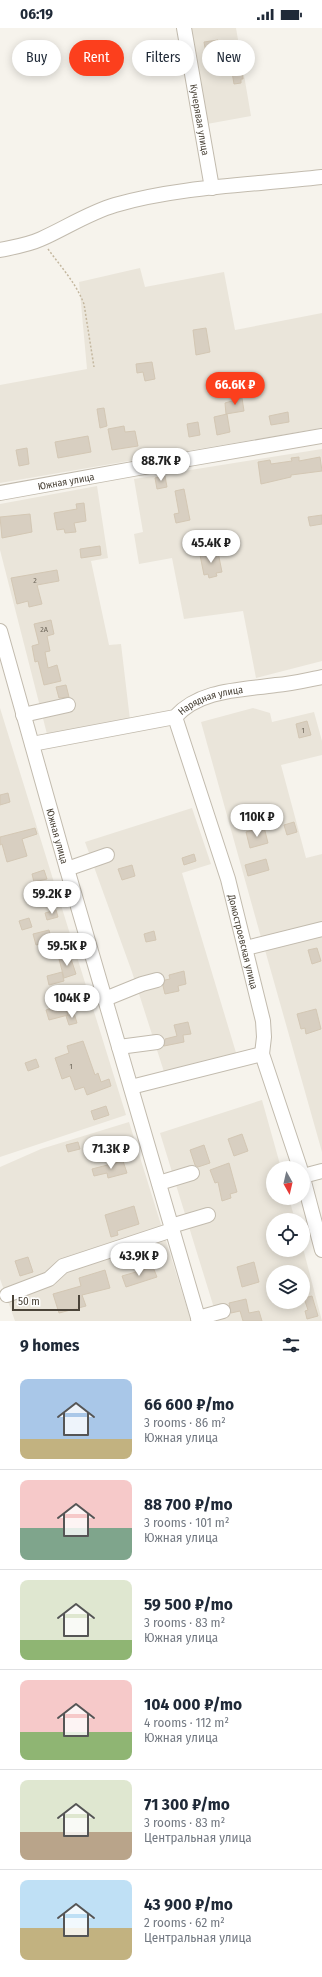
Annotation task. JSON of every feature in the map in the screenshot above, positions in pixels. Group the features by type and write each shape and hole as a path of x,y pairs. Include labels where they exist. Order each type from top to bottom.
{"street":[{"name":"Кучерявая улица","path":"184,28 212,188"},
{"path":"0,250 26,245 41,239 89,214 116,205 169,194 212,188 322,177"},
{"name":"Южная улица","path":"0,493 322,436"},
{"name":"Южная улица","path":"0,631 67,869 199,1319"},
{"name":"Нарядная улица","path":"32,744 175,717 182,709 205,697 236,690 278,685 322,677"},
{"path":"24,715 68,705"},
{"name":"Домостроевская улица","path":"175,717 228,879 263,1020 264,1037 262,1054 298,1161"},
{"path":"67,869 107,855"},
{"path":"246,948 322,929"},
{"path":"105,999 142,984 157,980"},
{"path":"119,1047 157,1042"},
{"path":"131,1087 262,1054"},
{"path":"310,1175 322,1171"},
{"path":"159,1183 192,1173"},
{"path":"310,1204 322,1250"},
{"path":"7,1295 49,1279 63,1266 208,1215"},
{"path":"199,1319 223,1311"}],"path":[{"path":"41,239 74,283 81,295 84,304 94,367"}],"shaded area":[{"path":"190,28 236,28 238,40 202,40 202,76 244,76 251,116 207,124 194,51 194,40 192,40"},
{"path":"140,268 145,287 224,272 235,330 322,313 322,428 0,483 0,385 87,369 79,282"},
{"path":"322,449 322,661 256,678 243,611 184,619 172,558 139,564 134,534 143,532 134,479"},
{"path":"97,486 108,558 91,561 109,645 121,644 130,720 48,738 0,550 0,504"},
{"path":"0,708 126,1115 0,1157"},
{"path":"253,708 270,713 272,722 314,712 322,741 322,755 281,765 306,858 322,854 322,926 262,941 201,722"},
{"path":"192,808 211,864 182,873 237,1056 165,1075 132,972 85,842"},
{"path":"322,935 322,1152 265,950"},
{"path":"262,1100 279,1161 266,1161 266,1205 291,1205 293,1213 266,1213 266,1257 305,1257 307,1265 266,1265 266,1309 310,1309 310,1275 322,1321 218,1321 160,1133"},
{"path":"129,1122 191,1321 15,1321 0,1279 0,1167 41,1149"}],"building":[{"path":"233,76 243,76 241,83 234,84"},
{"path":"206,328 210,352 196,355 193,330"},
{"path":"152,362 155,379 145,381 143,372 137,373 136,364"},
{"path":"242,398 244,411 226,414 225,403"},
{"path":"104,408 107,426 100,428 97,409"},
{"path":"288,412 289,422 271,425 269,416"},
{"path":"227,414 230,432 217,435 214,417"},
{"path":"198,422 200,435 189,437 187,424"},
{"path":"124,426 125,432 135,431 138,446 112,450 108,429"},
{"path":"88,436 91,452 58,458 55,442"},
{"path":"27,448 29,464 19,466 16,450"},
{"path":"299,457 299,461 320,457 322,471 291,475 291,477 261,484 258,462 270,460 271,464 292,461 291,458"},
{"path":"165,476 167,487 157,489 155,478"},
{"path":"184,489 190,520 176,523 174,514 179,513 175,491"},
{"path":"84,503 86,521 74,523 76,532 65,533 64,529 57,530 54,513 77,509 76,504"},
{"path":"30,514 32,532 2,538 0,517"},
{"path":"322,515 322,524 310,526 308,517"},
{"path":"100,546 101,555 81,558 80,549"},
{"path":"218,552 222,572 216,573 217,576 209,578 208,574 204,575 200,555"},
{"path":"57,570 59,581 37,585 42,604 29,607 28,601 17,604 11,578"},
{"path":"51,620 54,634 47,636 50,651 45,652 48,668 57,665 61,681 44,685 38,661 35,662 32,646 39,644 34,624"},
{"path":"66,685 69,697 59,698 56,687"},
{"path":"307,721 311,735 299,738 296,724"},
{"path":"8,793 10,802 0,805 0,795"},
{"path":"294,822 297,832 287,835 284,825"},
{"path":"264,827 268,843 250,848 246,832"},
{"path":"35,828 37,834 22,839 27,856 7,862 2,844 0,845 0,837"},
{"path":"194,854 196,861 184,865 182,858"},
{"path":"266,859 269,870 248,876 245,865"},
{"path":"132,865 135,876 122,880 118,869"},
{"path":"44,870 47,879 34,882 32,874"},
{"path":"56,910 58,917 47,920 45,913"},
{"path":"29,918 32,927 22,930 19,921"},
{"path":"49,930 52,941 36,945 33,934"},
{"path":"154,931 156,940 146,942 144,934"},
{"path":"317,948 321,961 312,964 308,950"},
{"path":"70,956 76,974 64,978 59,959"},
{"path":"184,971 186,984 178,986 179,991 165,994 163,986 165,980 170,979 169,975"},
{"path":"62,972 64,981 49,985 47,976"},
{"path":"63,998 68,1015 49,1020 46,1010 52,1008 50,1002"},
{"path":"316,1009 321,1029 306,1034 305,1028 301,1029 297,1014"},
{"path":"74,1013 77,1023 69,1025 66,1016"},
{"path":"188,1022 191,1034 183,1035 184,1042 164,1046 165,1039 177,1036 174,1025"},
{"path":"83,1041 95,1075 98,1073 101,1082 109,1079 111,1086 87,1095 84,1087 75,1090 70,1076 62,1079 55,1058 69,1053 67,1046"},
{"path":"36,1059 39,1067 28,1071 25,1063"},
{"path":"106,1106 109,1115 94,1120 91,1111"},
{"path":"242,1134 248,1151 234,1156 228,1139"},
{"path":"78,1142 80,1149 68,1152 66,1145"},
{"path":"204,1145 210,1163 198,1167 195,1165 190,1150"},
{"path":"123,1161 127,1173 108,1178 107,1173 94,1176 92,1169"},
{"path":"229,1163 237,1192 230,1194 231,1198 222,1201 218,1182 215,1183 210,1170"},
{"path":"134,1206 139,1224 117,1231 118,1235 111,1237 105,1215"},
{"path":"28,1257 33,1272 20,1276 15,1261"},
{"path":"254,1262 259,1282 242,1287 237,1267"},
{"path":"153,1267 157,1277 126,1287 122,1276"},
{"path":"105,1270 110,1288 82,1295 86,1306 59,1313 53,1294 81,1286 79,1278"},
{"path":"310,1296 312,1296 318,1316 307,1319 305,1311 310,1309"},
{"path":"246,1299 249,1313 259,1311 262,1321 243,1321 240,1311 231,1313 229,1303"}]}
